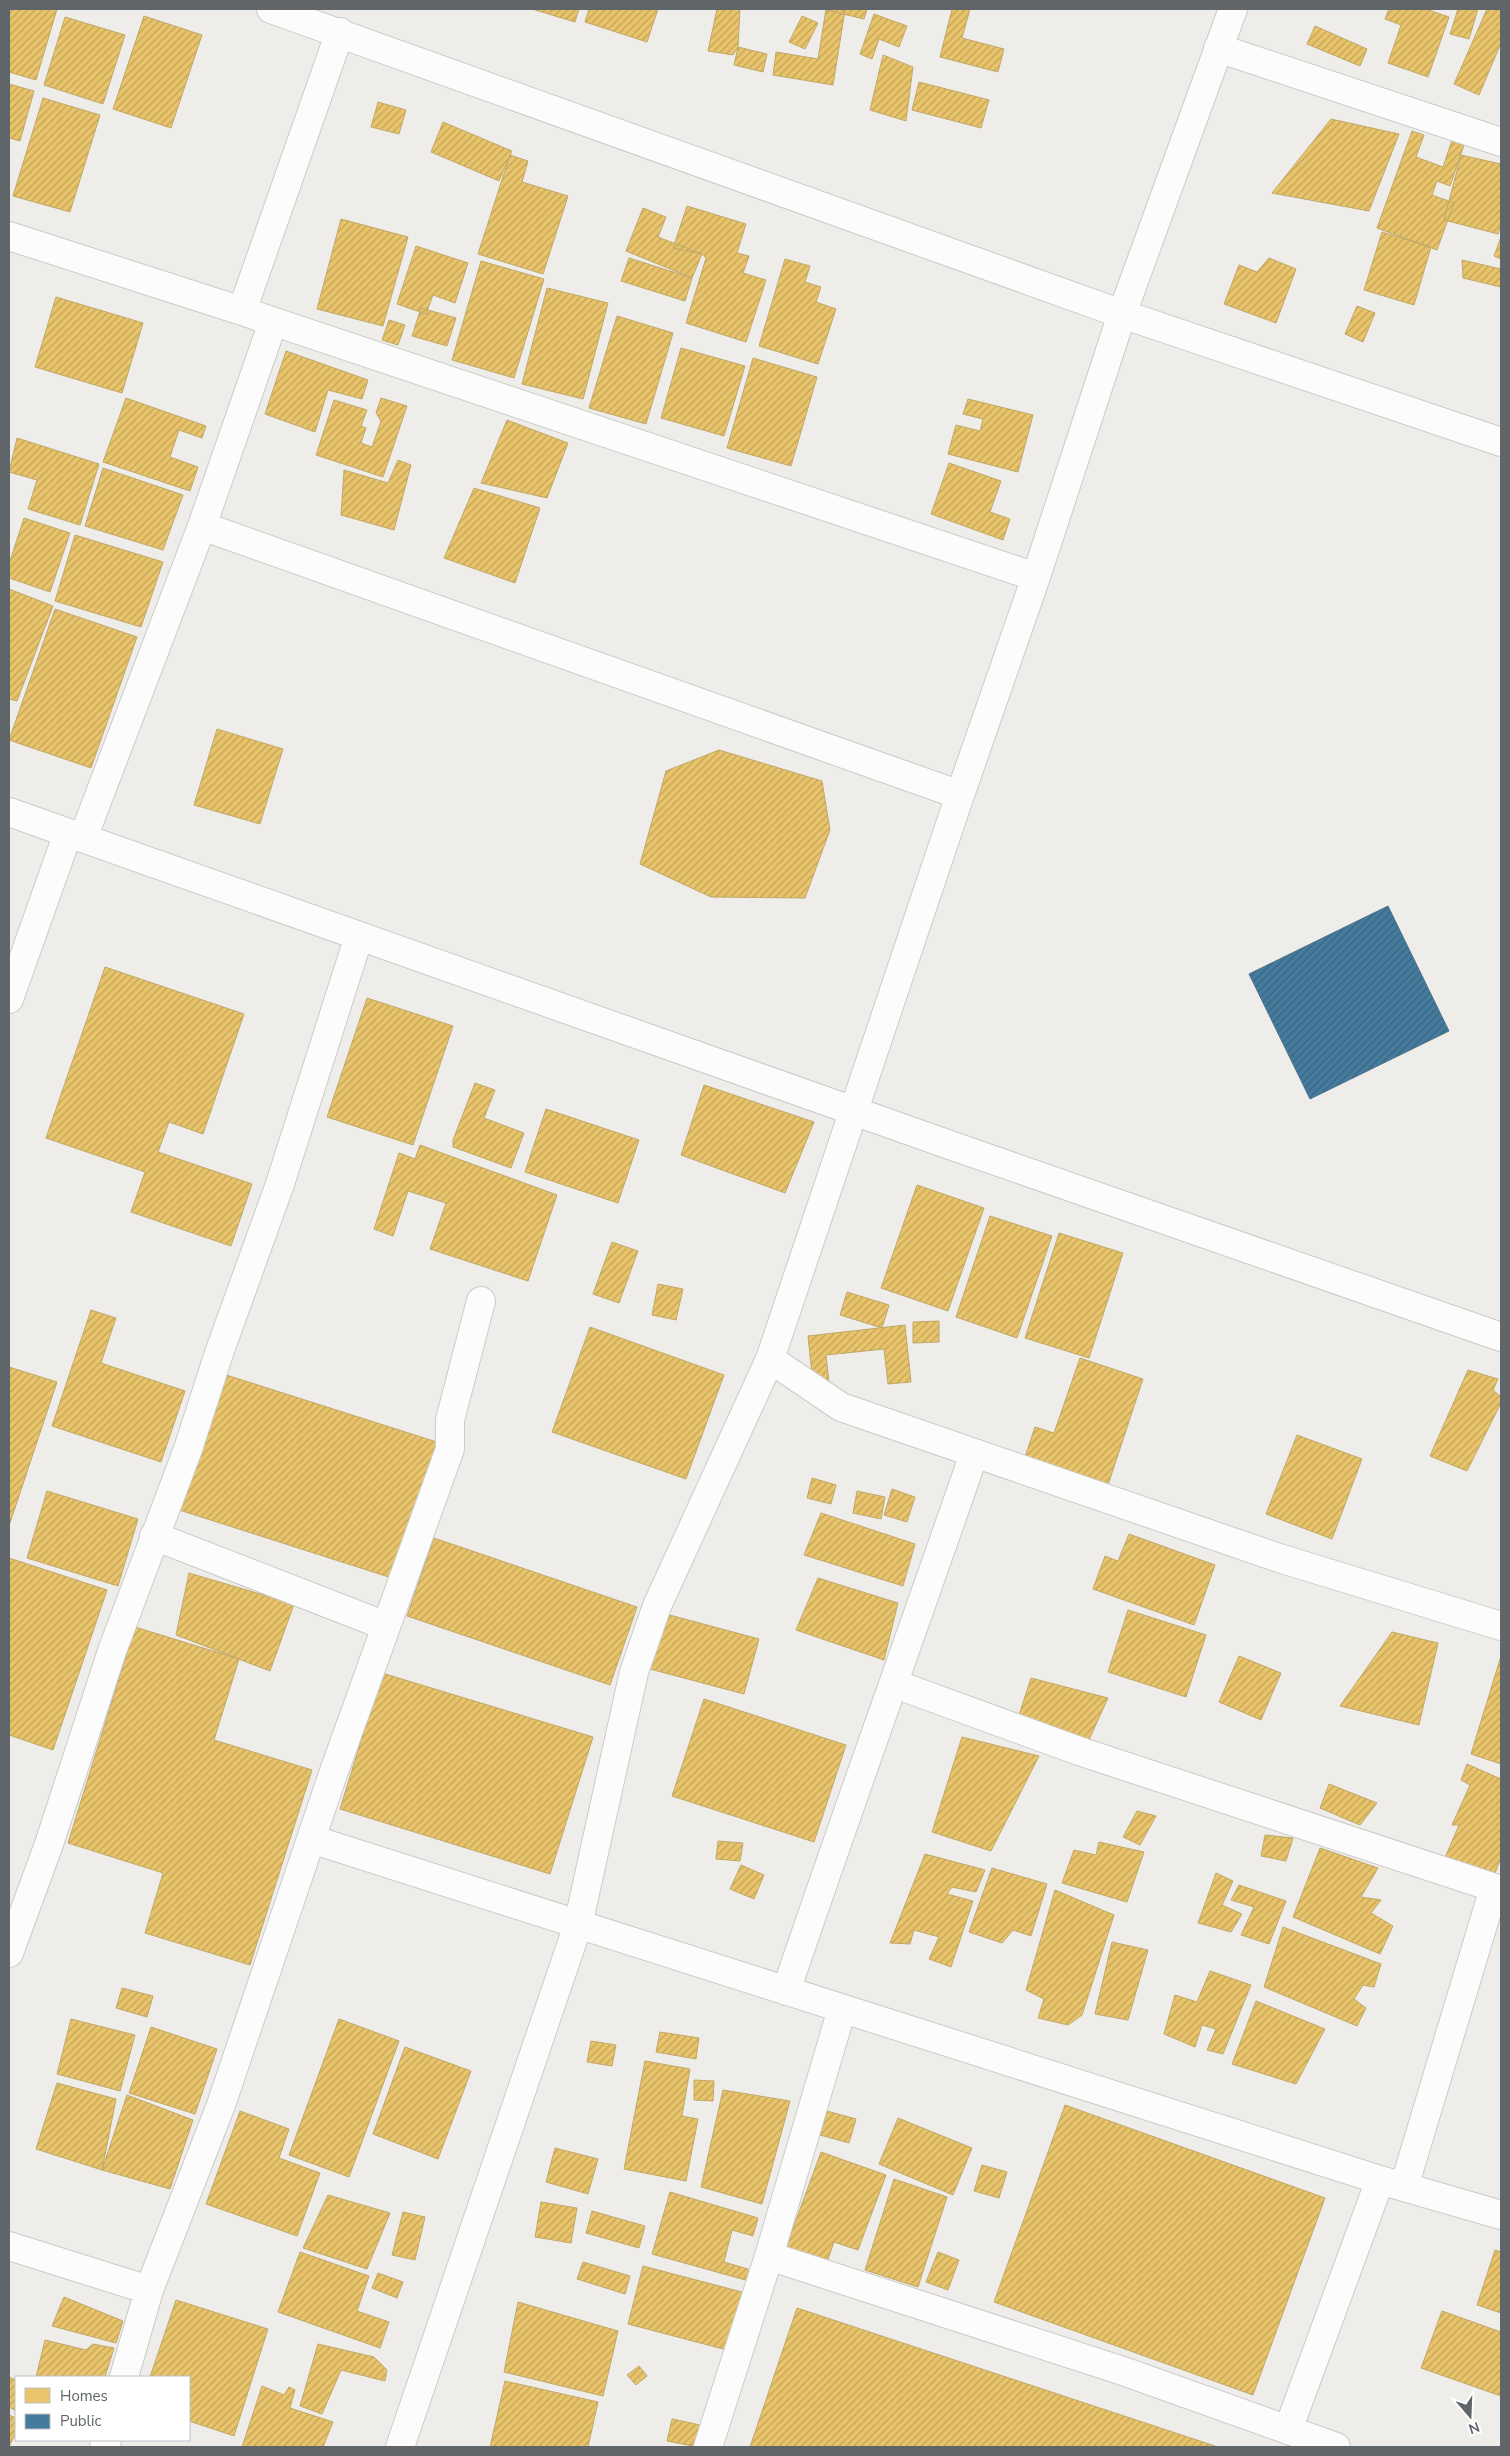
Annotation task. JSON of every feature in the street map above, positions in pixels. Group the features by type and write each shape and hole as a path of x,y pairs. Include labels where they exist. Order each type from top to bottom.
{"street":[{"path":"271,9 340,32 1122,314 1501,442"},
{"path":"400,2447 578,1925 634,1672 645,1636 770,1360 960,795 1036,577 1122,314 1233,9"},
{"path":"242,311 340,32"},
{"path":"1218,48 1501,142"},
{"path":"9,236 242,311 1036,577"},
{"path":"9,999 202,526 273,322"},
{"path":"202,526 960,795"},
{"path":"9,812 854,1111 1501,1337"},
{"path":"9,1953 49,1844 112,1651 188,1449 219,1353 280,1184 359,936"},
{"path":"124,2376 149,2290 221,2105 311,1839 450,1449 450,1420 481,1301"},
{"path":"770,1360 841,1407 1279,1558 1501,1626"},
{"path":"786,1991 861,1770 895,1684 974,1454"},
{"path":"154,1536 386,1626"},
{"path":"895,1684 1079,1751 1497,1889 1392,2183 1288,2430"},
{"path":"311,1839 1392,2183 1501,2215"},
{"path":"708,2447 769,2256 842,2009"},
{"path":"9,2246 149,2290"},
{"path":"769,2256 1123,2371 1336,2447"}],"building: Homes":[{"path":"9,9 57,9 36,80 9,72"},
{"path":"532,9 579,9 575,22"},
{"path":"589,9 658,9 647,42 585,22"},
{"path":"717,9 740,9 738,47 733,55 708,51"},
{"path":"822,9 867,9 864,19"},
{"path":"826,9 845,10 833,85 773,75 776,52 818,59"},
{"path":"952,9 970,9 962,38 1004,49 998,72 940,57"},
{"path":"1389,9 1426,9 1449,17 1428,77 1388,63 1401,25 1385,19"},
{"path":"1458,9 1478,9 1469,39 1450,34"},
{"path":"1487,9 1501,9 1501,43 1479,95 1454,84"},
{"path":"874,14 907,26 899,47 879,39 872,59 860,54"},
{"path":"144,16 202,35 171,128 113,109"},
{"path":"802,16 818,23 805,49 789,42"},
{"path":"65,17 125,35 103,104 44,85"},
{"path":"1315,26 1367,49 1360,66 1307,44"},
{"path":"738,47 767,54 763,72 734,65"},
{"path":"883,55 913,67 906,121 870,110"},
{"path":"919,82 989,100 981,128 912,110"},
{"path":"9,84 34,91 20,141 9,138"},
{"path":"43,98 100,115 70,212 13,196"},
{"path":"378,102 406,110 399,134 371,127"},
{"path":"1331,119 1399,134 1369,211 1272,193"},
{"path":"443,122 512,151 499,181 431,152"},
{"path":"1412,131 1424,135 1416,157 1443,167 1452,140 1464,145 1450,186 1437,181 1432,195 1454,203 1437,250 1377,228"},
{"path":"510,155 528,161 522,182 568,196 543,274 478,254"},
{"path":"1461,155 1501,164 1501,224 1498,234 1444,220"},
{"path":"687,206 746,224 737,253 749,256 743,273 766,280 746,342 686,323 706,258 702,254 673,248"},
{"path":"643,208 666,217 658,237 702,254 692,278 626,251"},
{"path":"341,219 408,237 383,326 317,309"},
{"path":"1382,232 1431,247 1414,305 1364,290"},
{"path":"1501,237 1501,259 1494,256"},
{"path":"416,246 468,263 455,303 433,295 426,314 397,304"},
{"path":"629,258 692,278 685,301 621,281"},
{"path":"1269,258 1296,269 1276,323 1224,304 1239,265 1257,272"},
{"path":"785,259 810,266 805,282 821,287 816,302 836,309 818,364 759,346"},
{"path":"1462,260 1501,269 1501,287 1463,278"},
{"path":"481,261 544,279 514,378 452,360"},
{"path":"547,288 608,303 583,399 522,384"},
{"path":"56,297 143,323 122,393 35,367"},
{"path":"1357,306 1375,313 1363,342 1345,334"},
{"path":"421,308 456,318 447,346 412,336"},
{"path":"617,316 673,333 646,424 589,408"},
{"path":"389,320 405,325 398,345 382,340"},
{"path":"681,348 745,366 724,436 661,418"},
{"path":"286,351 368,380 362,399 328,390 315,432 265,414"},
{"path":"753,358 817,377 791,466 727,448"},
{"path":"126,398 206,426 202,438 179,430 170,457 198,467 190,491 103,462"},
{"path":"381,398 407,406 383,477 316,455 334,400 367,410 361,426 366,428 361,443 372,447 381,421 376,413"},
{"path":"968,399 1033,415 1018,472 948,454 956,425 980,431 983,419 963,414"},
{"path":"507,420 568,443 547,498 481,483"},
{"path":"17,438 99,464 80,525 28,509 37,480 9,472"},
{"path":"398,460 411,465 394,530 341,515 344,470 388,483"},
{"path":"949,463 1001,481 990,512 1010,519 1003,540 931,514"},
{"path":"103,468 183,495 163,550 85,526"},
{"path":"474,488 540,508 515,583 444,558"},
{"path":"24,518 70,533 50,592 9,578 9,564"},
{"path":"75,535 163,562 141,627 55,601"},
{"path":"9,589 53,606 17,701 9,699"},
{"path":"55,609 137,637 91,768 9,740"},
{"path":"217,729 283,749 260,824 194,805"},
{"path":"719,750 822,781 830,830 805,898 711,897 640,864 666,771"},
{"path":"105,967 244,1014 203,1134 169,1122 158,1152 252,1184 231,1246 131,1212 145,1172 46,1138"},
{"path":"367,998 453,1026 413,1145 327,1117"},
{"path":"475,1083 495,1090 484,1118 524,1133 511,1168 453,1147 453,1140"},
{"path":"704,1085 814,1122 785,1193 681,1155"},
{"path":"546,1109 639,1140 618,1203 525,1172"},
{"path":"420,1145 557,1195 528,1281 430,1249 446,1203 408,1191 393,1236 374,1229 399,1153 415,1159"},
{"path":"917,1185 984,1208 948,1311 881,1288"},
{"path":"990,1216 1052,1236 1017,1338 956,1317"},
{"path":"1059,1233 1123,1253 1089,1358 1025,1338"},
{"path":"612,1242 638,1251 619,1303 593,1294"},
{"path":"658,1284 683,1289 676,1320 652,1315"},
{"path":"847,1292 889,1305 882,1328 840,1315"},
{"path":"91,1310 116,1318 101,1363 185,1391 161,1462 52,1426"},
{"path":"939,1321 939,1342 913,1343 913,1322"},
{"path":"905,1325 911,1382 888,1384 884,1349 826,1355 830,1392 814,1394 808,1336"},
{"path":"590,1327 724,1375 686,1479 552,1432"},
{"path":"1080,1358 1143,1379 1108,1485 1025,1457 1035,1427 1054,1433"},
{"path":"9,1367 57,1382 9,1526"},
{"path":"1468,1370 1498,1379 1493,1390 1501,1397 1501,1403 1467,1471 1430,1456"},
{"path":"217,1372 440,1443 395,1579 173,1508"},
{"path":"1297,1435 1362,1459 1332,1539 1266,1514"},
{"path":"812,1478 836,1485 831,1504 807,1498"},
{"path":"892,1489 915,1497 907,1522 884,1515"},
{"path":"47,1491 138,1519 118,1586 27,1558"},
{"path":"857,1491 885,1497 881,1519 853,1513"},
{"path":"821,1513 915,1544 903,1586 804,1555"},
{"path":"1129,1534 1215,1565 1194,1625 1093,1589 1105,1556 1118,1561"},
{"path":"434,1538 637,1607 610,1685 407,1616"},
{"path":"9,1558 107,1590 53,1750 9,1735"},
{"path":"189,1573 294,1604 270,1671 176,1635"},
{"path":"818,1578 898,1603 884,1660 796,1630"},
{"path":"1128,1610 1206,1635 1186,1697 1108,1672"},
{"path":"666,1614 759,1639 744,1694 650,1669"},
{"path":"135,1627 239,1659 214,1740 312,1770 250,1965 145,1933 163,1873 68,1843"},
{"path":"1392,1632 1438,1643 1419,1725 1340,1706"},
{"path":"1239,1656 1281,1673 1261,1720 1219,1702"},
{"path":"1501,1656 1501,1764 1471,1754"},
{"path":"382,1673 593,1737 550,1874 340,1809"},
{"path":"1031,1678 1108,1698 1087,1744 1019,1715"},
{"path":"704,1699 846,1745 814,1842 672,1796"},
{"path":"962,1737 1039,1756 991,1851 932,1832"},
{"path":"1467,1764 1501,1779 1501,1857 1493,1879 1444,1860 1459,1825 1452,1825 1470,1785 1461,1780"},
{"path":"1329,1784 1377,1803 1360,1825 1320,1808"},
{"path":"1137,1811 1156,1816 1140,1845 1123,1837"},
{"path":"1265,1835 1293,1838 1286,1861 1261,1856"},
{"path":"718,1841 743,1843 740,1861 716,1859"},
{"path":"1099,1842 1144,1852 1127,1902 1062,1883 1074,1850 1096,1855"},
{"path":"1320,1848 1378,1868 1361,1897 1381,1900 1371,1913 1393,1926 1380,1954 1293,1917"},
{"path":"925,1854 985,1870 976,1892 952,1887 947,1894 973,1901 951,1967 929,1959 939,1937 914,1930 910,1944 890,1943"},
{"path":"741,1865 764,1875 754,1899 730,1889"},
{"path":"992,1868 1047,1884 1031,1936 1013,1930 1002,1943 969,1932"},
{"path":"1216,1873 1233,1881 1222,1905 1242,1914 1231,1932 1198,1923"},
{"path":"1239,1885 1286,1901 1269,1944 1241,1935 1254,1907 1231,1900"},
{"path":"1055,1890 1114,1915 1082,2015 1068,2025 1038,2018 1044,1999 1026,1990"},
{"path":"1283,1927 1381,1964 1374,1987 1363,1985 1354,1999 1366,2008 1357,2026 1264,1987"},
{"path":"1112,1942 1148,1950 1128,2020 1095,2014"},
{"path":"1210,1971 1251,1985 1223,2054 1207,2050 1216,2029 1202,2025 1195,2047 1164,2034 1175,1995 1197,2002"},
{"path":"122,1988 153,1996 147,2017 116,2008"},
{"path":"1256,2001 1325,2029 1296,2084 1232,2064"},
{"path":"71,2019 135,2035 120,2091 57,2074"},
{"path":"339,2019 399,2041 349,2177 289,2155"},
{"path":"151,2027 217,2049 195,2114 129,2093"},
{"path":"660,2032 699,2038 696,2059 656,2052"},
{"path":"591,2041 616,2045 612,2066 587,2062"},
{"path":"405,2047 471,2071 438,2159 373,2134"},
{"path":"645,2061 690,2069 682,2116 698,2119 686,2181 624,2169"},
{"path":"694,2080 714,2081 713,2101 694,2100"},
{"path":"57,2083 116,2099 102,2170 36,2149"},
{"path":"723,2090 790,2101 762,2204 701,2187"},
{"path":"127,2095 193,2120 170,2189 102,2170"},
{"path":"1065,2105 1325,2198 1253,2395 994,2302"},
{"path":"240,2111 289,2129 279,2158 320,2173 297,2236 206,2204"},
{"path":"827,2111 856,2119 849,2143 820,2135"},
{"path":"898,2118 972,2148 953,2195 879,2164"},
{"path":"555,2148 598,2159 588,2194 546,2182"},
{"path":"821,2152 886,2175 858,2250 834,2242 826,2265 785,2250"},
{"path":"982,2165 1007,2172 999,2198 974,2191"},
{"path":"894,2179 947,2197 918,2287 865,2270"},
{"path":"670,2192 758,2218 753,2236 732,2230 724,2262 748,2269 749,2281 652,2254"},
{"path":"328,2195 390,2213 367,2269 303,2248"},
{"path":"541,2202 577,2208 571,2243 535,2237"},
{"path":"592,2211 645,2226 639,2248 586,2233"},
{"path":"403,2212 425,2217 415,2260 392,2255"},
{"path":"1495,2250 1501,2252 1501,2313 1477,2305"},
{"path":"300,2252 369,2276 357,2311 389,2322 380,2348 278,2312"},
{"path":"938,2252 959,2260 948,2290 926,2282"},
{"path":"583,2262 630,2276 625,2294 577,2279"},
{"path":"643,2266 742,2292 727,2350 628,2324"},
{"path":"378,2273 403,2282 397,2298 372,2288"},
{"path":"64,2297 123,2321 116,2343 52,2326"},
{"path":"176,2300 268,2329 234,2436 190,2421 190,2376 150,2376"},
{"path":"518,2302 618,2331 603,2396 504,2372"},
{"path":"797,2308 1218,2447 750,2447"},
{"path":"1442,2311 1501,2332 1501,2396 1421,2368"},
{"path":"45,2340 86,2350 93,2344 114,2348 105,2376 36,2376"},
{"path":"318,2344 374,2357 387,2370 385,2381 341,2370 322,2414 300,2406"},
{"path":"639,2366 647,2376 636,2385 627,2375"},
{"path":"9,2377 15,2380 15,2410 9,2407"},
{"path":"505,2381 598,2402 588,2447 490,2447"},
{"path":"262,2386 284,2395 289,2387 295,2390 290,2408 333,2422 323,2447 242,2447"},
{"path":"9,2415 15,2418 15,2434 9,2447"},
{"path":"672,2419 705,2426 698,2447 667,2441"}],"building: Public":[{"path":"1388,906 1449,1031 1310,1099 1249,974"}]}
